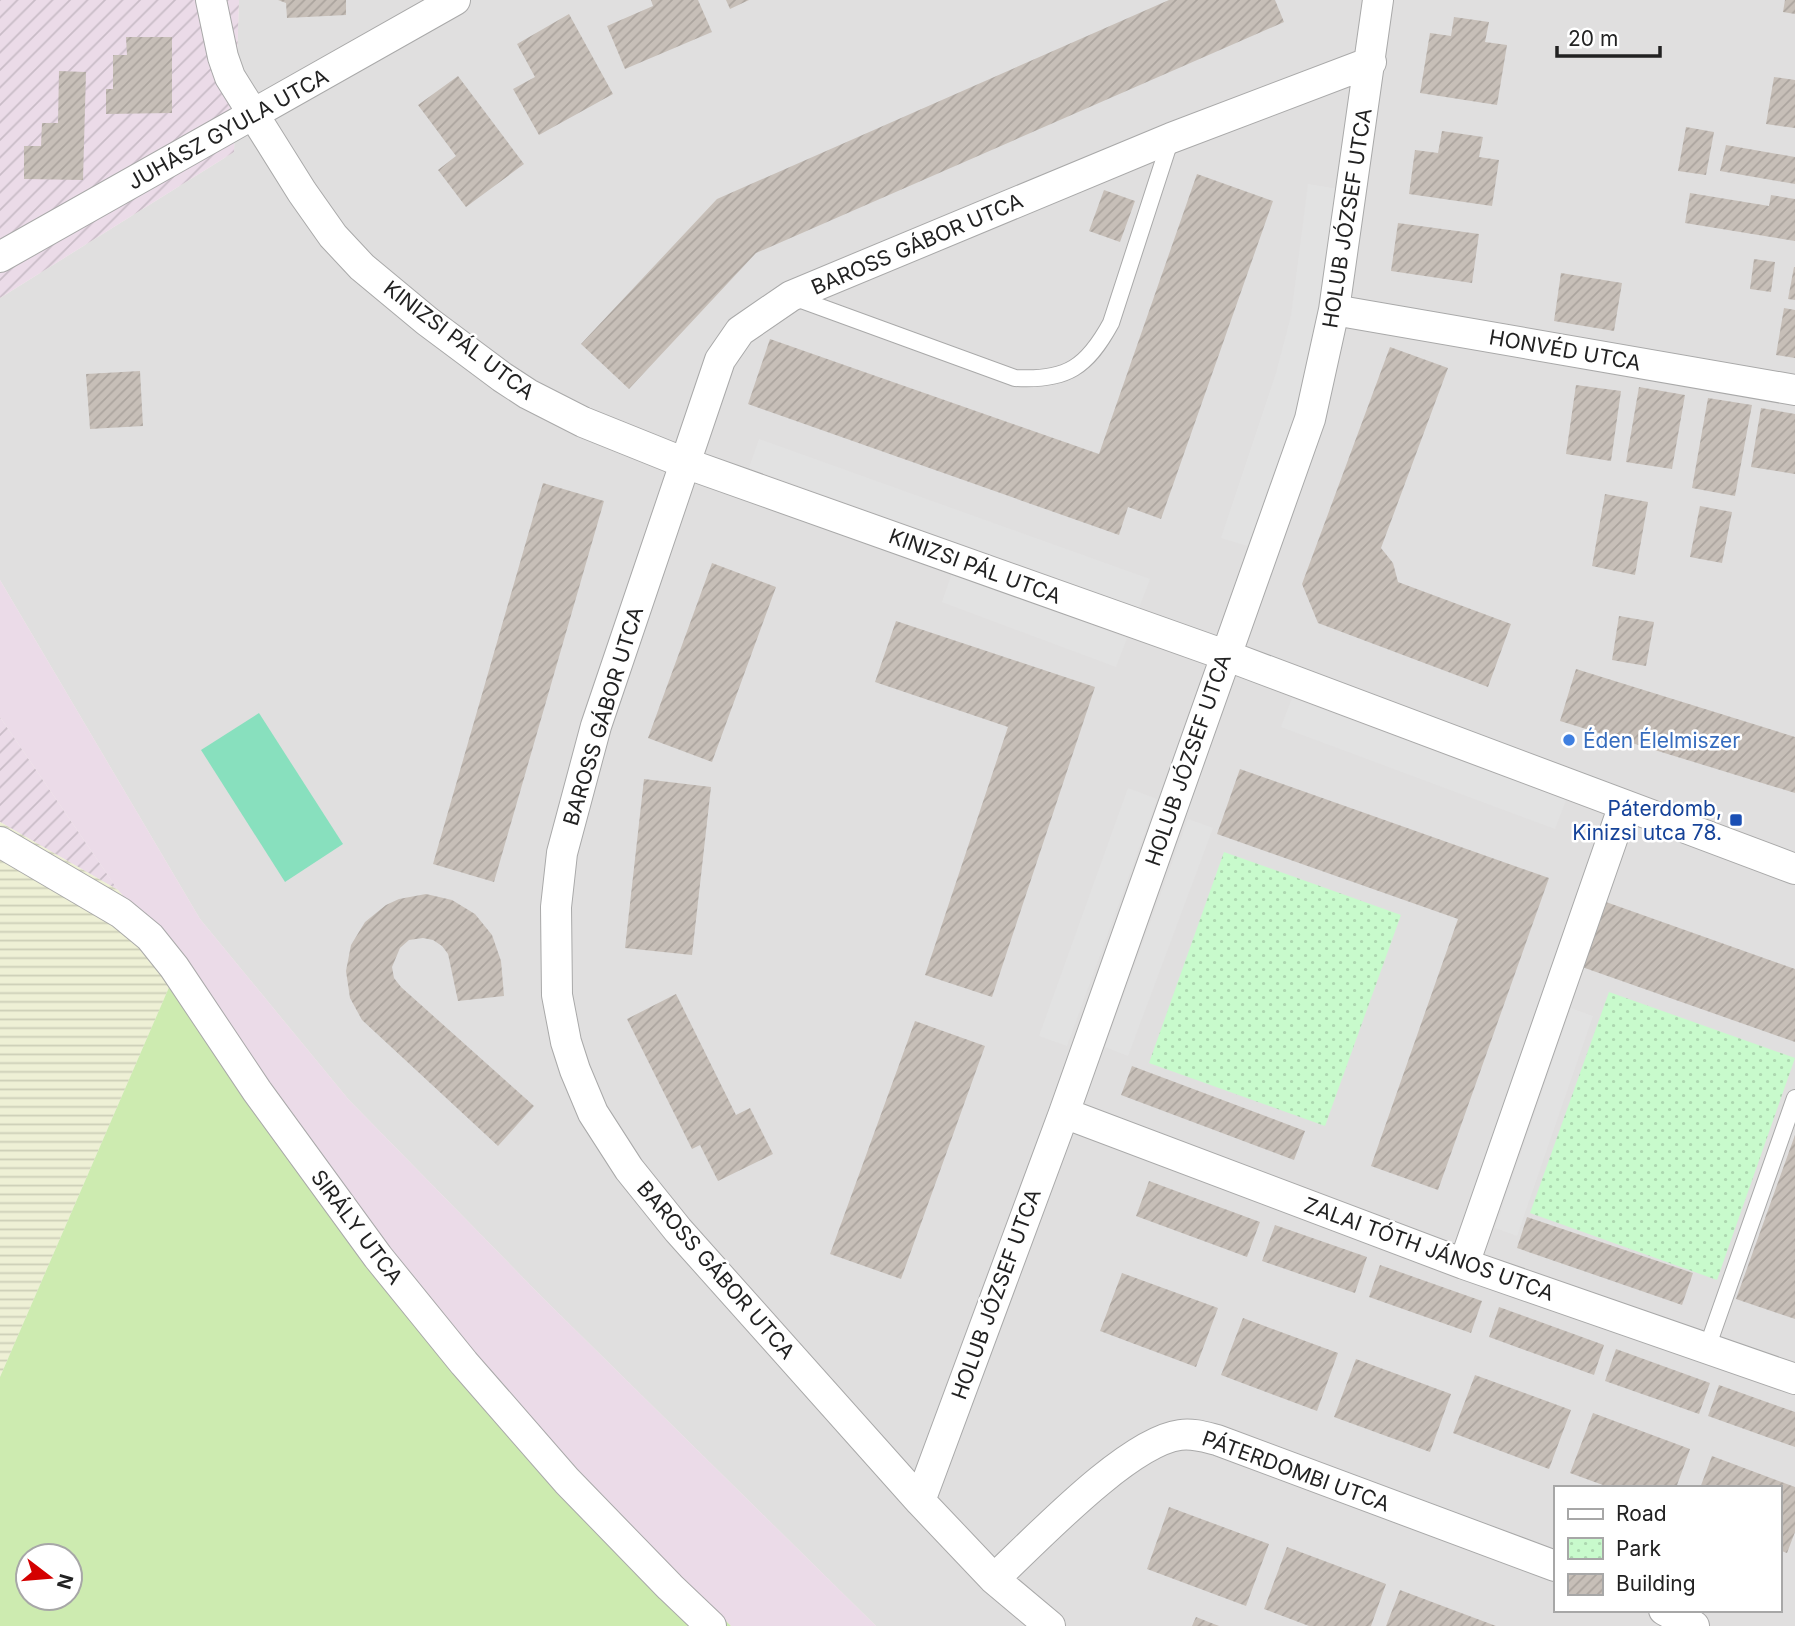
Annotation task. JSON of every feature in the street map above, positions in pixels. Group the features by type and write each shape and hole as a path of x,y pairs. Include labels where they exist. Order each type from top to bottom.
{"street":[{"name":"KINIZSI PÁL UTCA","path":"211,0 230,77 333,236 362,267 427,321 528,394 593,427 685,463 1225,655 1795,869"},
{"name":"JUHÁSZ GYULA UTCA","path":"0,257 455,0"},
{"name":"HOLUB JÓZSEF UTCA","path":"920,1501 1064,1113 1310,419 1334,310 1378,0"},
{"name":"BAROSS GÁBOR UTCA","path":"1050,1626 994,1579 920,1501 678,1230 629,1169 593,1113 566,1042 557,995 554,947 562,853 596,726 720,360 729,345 750,322 791,296 1171,138 1371,62"},
{"name":"HONVÉD UTCA","path":"1334,310 1795,390"},
{"path":"1464,1264 1625,805"},
{"name":"SIRÁLY UTCA","path":"0,842 121,913 150,937 174,967 257,1091 395,1279 567,1481 711,1626"},
{"name":"ZALAI TÓTH JÁNOS UTCA","path":"1064,1113 1464,1264 1795,1379"},
{"name":"PÁTERDOMBI UTCA","path":"994,1579 1109,1472 1158,1441 1178,1435 1217,1440 1554,1566"},
{"path":"1668,1612 1695,1626"}],"lane":[{"path":"791,296 1015,378 1040,380 1062,374 1084,362 1098,346 1111,323 1171,138"},
{"path":"1707,1348 1795,1098"}],"shaded area":[{"path":"0,0 239,0 234,152 0,298"},
{"path":"239,0 1795,0 1795,1626 876,1626 541,1296 349,1100 200,919 0,580 0,298 234,152"},
{"path":"1308,184 1339,189 1321,312 1306,387 1251,547 1221,538 1276,373 1291,316"},
{"path":"759,439 1150,579 1139,608 749,468"},
{"path":"952,573 1127,638 1116,667 942,602"},
{"path":"0,580 200,919 349,1100 541,1296 876,1626 731,1626 620,1517 465,1350 288,1121 180,962 118,890 0,717"},
{"path":"1292,698 1566,800 1555,829 1281,727"},
{"path":"0,717 118,890 0,822"},
{"path":"1128,788 1157,799 1067,1046 1039,1036"},
{"path":"1188,819 1213,828 1128,1056 1105,1047"},
{"path":"1571,1008 1593,1016 1517,1236 1495,1228"}],"green space":[{"path":"259,713 343,844 285,882 201,750"},
{"path":"0,822 118,890 180,962 0,1377"},
{"path":"1224,852 1401,915 1325,1126 1149,1063"},
{"path":"180,962 288,1121 465,1350 620,1517 731,1626 0,1626 0,1377"},
{"path":"1609,992 1795,1058 1717,1280 1530,1213"}],"building":[{"path":"278,0 346,0 346,15 287,18 286,3"},
{"path":"651,0 698,0 712,32 625,69 607,26 653,6"},
{"path":"726,0 749,0 730,9"},
{"path":"1169,0 1275,0 1284,22 756,253 629,389 581,344 717,199"},
{"path":"1785,0 1795,0 1795,14 1783,12"},
{"path":"569,14 613,94 539,135 513,89 535,77 517,44"},
{"path":"1454,17 1489,22 1485,42 1507,45 1497,105 1420,93 1430,33 1451,36"},
{"path":"126,37 172,37 172,113 106,114 106,89 113,89 113,55 127,55"},
{"path":"59,71 86,72 83,180 24,179 24,146 41,146 42,123 58,123"},
{"path":"458,76 524,164 466,207 438,170 456,156 418,105"},
{"path":"1774,77 1795,80 1795,128 1766,124"},
{"path":"1686,127 1714,132 1706,175 1678,171"},
{"path":"1442,131 1483,137 1479,157 1499,160 1492,206 1409,194 1415,150 1438,153"},
{"path":"1726,145 1795,157 1795,184 1720,171"},
{"path":"1197,174 1273,201 1161,519 1128,507 1119,535 748,404 770,339 1099,454"},
{"path":"1104,190 1135,201 1120,242 1089,231"},
{"path":"1690,193 1769,206 1771,195 1795,199 1795,241 1685,223"},
{"path":"1398,223 1479,234 1472,283 1391,271"},
{"path":"1754,259 1775,262 1771,292 1750,289"},
{"path":"1795,267 1795,300 1788,299"},
{"path":"1561,273 1622,283 1614,331 1554,321"},
{"path":"1784,308 1795,310 1795,358 1776,355"},
{"path":"1390,347 1448,368 1381,548 1393,563 1398,582 1511,624 1488,687 1318,623 1302,584"},
{"path":"140,371 143,426 90,429 86,374"},
{"path":"1576,385 1621,391 1611,461 1566,454"},
{"path":"1639,387 1685,395 1672,469 1626,462"},
{"path":"1708,398 1752,405 1735,496 1692,488"},
{"path":"1761,408 1795,414 1795,474 1751,467"},
{"path":"543,483 604,501 494,882 433,864"},
{"path":"1605,494 1648,502 1635,575 1592,566"},
{"path":"1700,506 1732,512 1722,563 1690,557"},
{"path":"712,563 776,587 712,762 648,738"},
{"path":"1619,616 1654,622 1646,666 1612,660"},
{"path":"896,621 1095,687 992,997 925,975 1008,727 875,682"},
{"path":"1576,669 1795,737 1795,793 1560,721"},
{"path":"1240,769 1549,878 1438,1190 1371,1166 1458,919 1217,834"},
{"path":"644,779 711,787 692,955 625,948"},
{"path":"426,894 452,900 475,914 492,935 501,961 504,996 458,1001 448,954 433,940 423,938 409,940 400,948 392,967 394,978 534,1106 498,1146 362,1020 350,998 346,971 351,945 365,922 386,905 399,899"},
{"path":"1606,902 1795,969 1795,1042 1582,967"},
{"path":"676,994 736,1115 750,1108 773,1154 718,1181 700,1145 692,1149 627,1019"},
{"path":"915,1021 985,1046 901,1279 830,1254"},
{"path":"1132,1066 1305,1131 1294,1160 1121,1095"},
{"path":"1795,1135 1795,1319 1736,1299"},
{"path":"1149,1181 1260,1222 1247,1257 1136,1216"},
{"path":"1527,1217 1693,1273 1682,1305 1517,1248"},
{"path":"1275,1225 1367,1257 1355,1293 1262,1261"},
{"path":"1380,1265 1482,1301 1471,1333 1369,1297"},
{"path":"1122,1273 1218,1308 1196,1367 1100,1331"},
{"path":"1499,1307 1604,1345 1594,1375 1489,1337"},
{"path":"1243,1318 1338,1353 1317,1411 1221,1375"},
{"path":"1616,1349 1710,1383 1699,1414 1605,1381"},
{"path":"1356,1359 1451,1394 1430,1452 1334,1417"},
{"path":"1475,1375 1571,1410 1549,1469 1453,1433"},
{"path":"1719,1385 1795,1412 1795,1447 1708,1416"},
{"path":"1593,1413 1690,1449 1677,1486 1606,1486 1570,1473"},
{"path":"1712,1456 1795,1487 1795,1532 1787,1553 1781,1551 1781,1486 1701,1486"},
{"path":"1169,1507 1269,1544 1246,1606 1147,1569"},
{"path":"1287,1547 1386,1584 1371,1626 1309,1626 1264,1609"},
{"path":"1400,1590 1496,1626 1386,1626"},
{"path":"1196,1617 1219,1626 1192,1626"}],"place":[{"name":"Éden Élelmiszer","path":"1569,740"},
{"name":"Páterdomb, Kinizsi utca 78.","path":"1736,820"}]}
